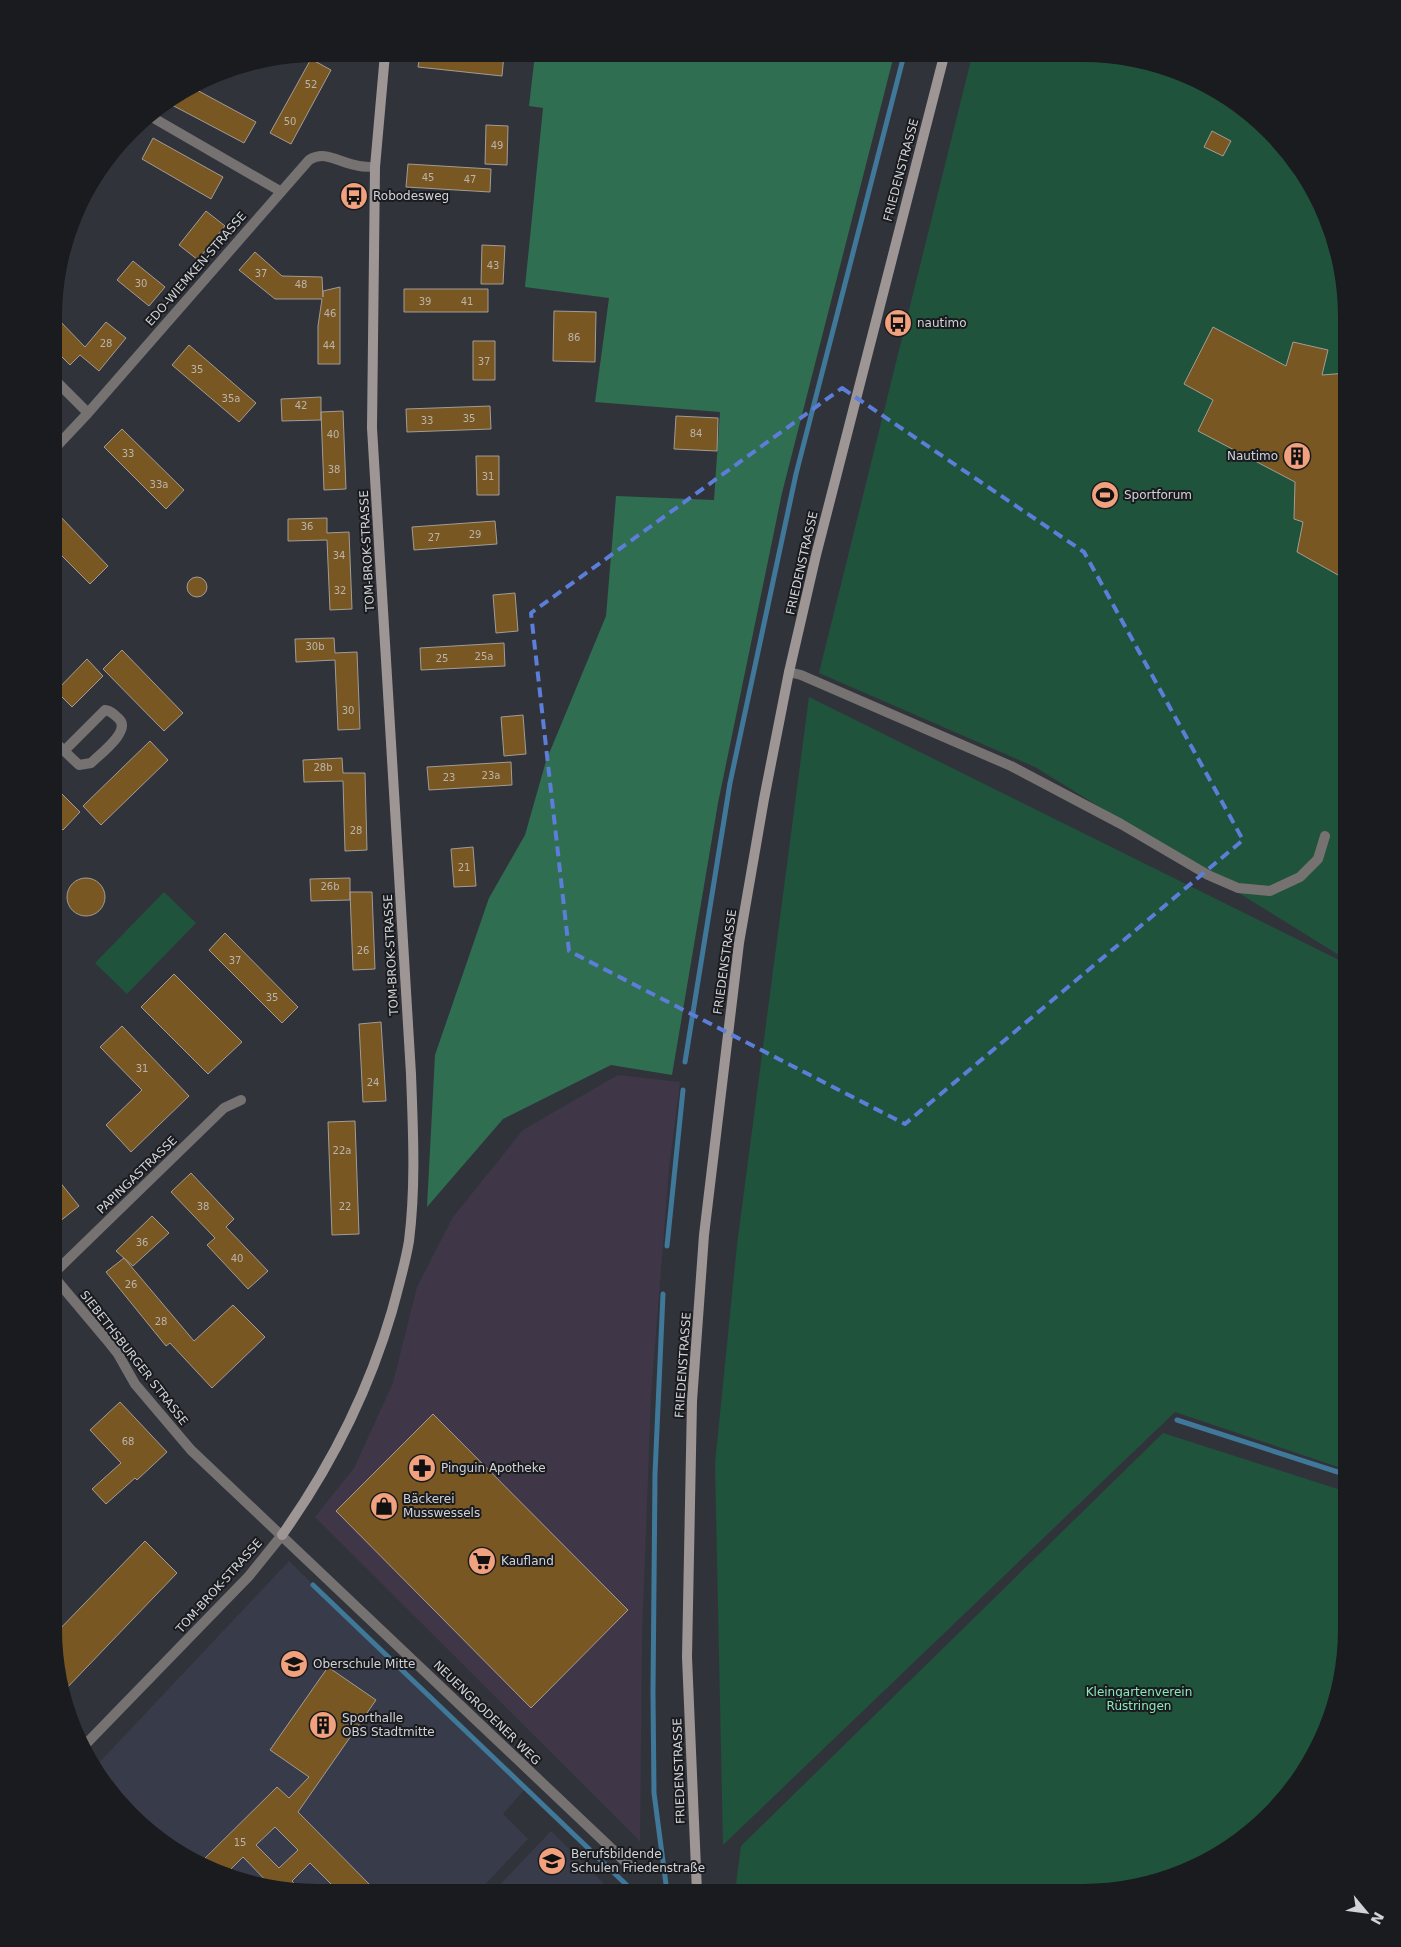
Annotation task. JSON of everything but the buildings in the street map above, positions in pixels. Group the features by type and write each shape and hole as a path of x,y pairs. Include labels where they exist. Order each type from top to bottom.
{"main road":[{"name":"TOM-BROK-STRASSE","path":"282,1535 309,1497 329,1463 368,1382 384,1338 397,1291 408,1243 412,1204 414,1158 411,1074 372,428 375,167 384,62"},
{"name":"FRIEDENSTRASSE","path":"697,1884 687,1657 691,1429 704,1235 739,943 764,798 789,672 816,555 942,62"}],"street":[{"path":"156,120 280,191"},
{"name":"EDO-WIEMKEN-STRASSE","path":"62,441 309,160 323,155 356,166 375,167"},
{"path":"62,387 88,413"},
{"path":"789,672 802,675 1012,766 1121,824 1208,875 1238,888 1270,891 1300,877 1318,859 1325,836"},
{"path":"105,710 110,711 122,721 121,733 91,763 79,765 64,751 105,710"},
{"name":"PAPINGASTRASSE","path":"62,1265 224,1108 241,1100"},
{"name":"SIEBETHSBURGER STRASSE","path":"62,1287 118,1354 135,1384 180,1437 226,1484 282,1535"},
{"name":"TOM-BROK-STRASSE","path":"89,1741 249,1576 282,1535"},
{"name":"NEUENGRODENER WEG","path":"282,1535 632,1868"}],"highlighted area":[{"path":"842,388 1084,552 1243,840 905,1124 569,951 531,613"}],"shaded area":[{"name":"Kaufland","path":"618,1075 680,1082 669,1169 651,1396 642,1635 640,1841 315,1517 354,1468 393,1383 417,1287 453,1217 523,1130"},
{"name":"Oberschule Mitte","path":"289,1561 525,1789 503,1814 528,1839 486,1884 301,1884 268,1880 220,1865 190,1850 162,1832 126,1798 100,1762"},
{"name":"Berufsbildende Schulen Friedenstraße","path":"551,1831 604,1884 501,1884"}],"green space":[{"path":"534,62 892,62 782,493 718,803 672,1075 611,1065 503,1119 427,1207 435,1055 489,898 525,835 546,761 606,616 616,496 714,500 720,412 595,402 609,298 525,287 543,108 529,106"},
{"name":"Sportforum","path":"971,62 1083,62 1133,67 1181,82 1211,97 1239,115 1275,149 1304,190 1325,236 1334,268 1336,284 1338,301 1338,954 1035,767 819,673"},
{"path":"809,697 1338,960 1338,1467 1175,1412 723,1845 715,1464 737,1245"},
{"path":"164,892 196,923 127,994 95,963"},
{"name":"Kleingartenverein Rüstringen","path":"1163,1433 1338,1489 1338,1646 1334,1679 1325,1711 1312,1742 1286,1785 1252,1821 1211,1850 1181,1865 1149,1876 1100,1884 736,1884 741,1846"}],"waterway":[{"path":"685,1062 730,783 796,474 902,62"},
{"path":"667,1246 683,1090"},
{"path":"663,1294 655,1474 653,1693 654,1793 666,1884"},
{"path":"1177,1420 1338,1472"},
{"path":"313,1585 626,1884"}],"place":[{"name":"Robodesweg","path":"354,196"},
{"name":"nautimo","path":"898,323"},
{"name":"Nautimo","path":"1297,456"},
{"name":"Sportforum","path":"1105,495"},
{"name":"Pinguin Apotheke","path":"422,1468"},
{"name":"Bäckerei Musswessels","path":"384,1506"},
{"name":"Kaufland","path":"482,1561"},
{"name":"Oberschule Mitte","path":"294,1664"},
{"name":"Sporthalle OBS Stadtmitte","path":"323,1725"},
{"name":"Berufsbildende Schulen Friedenstraße","path":"552,1861"}]}
